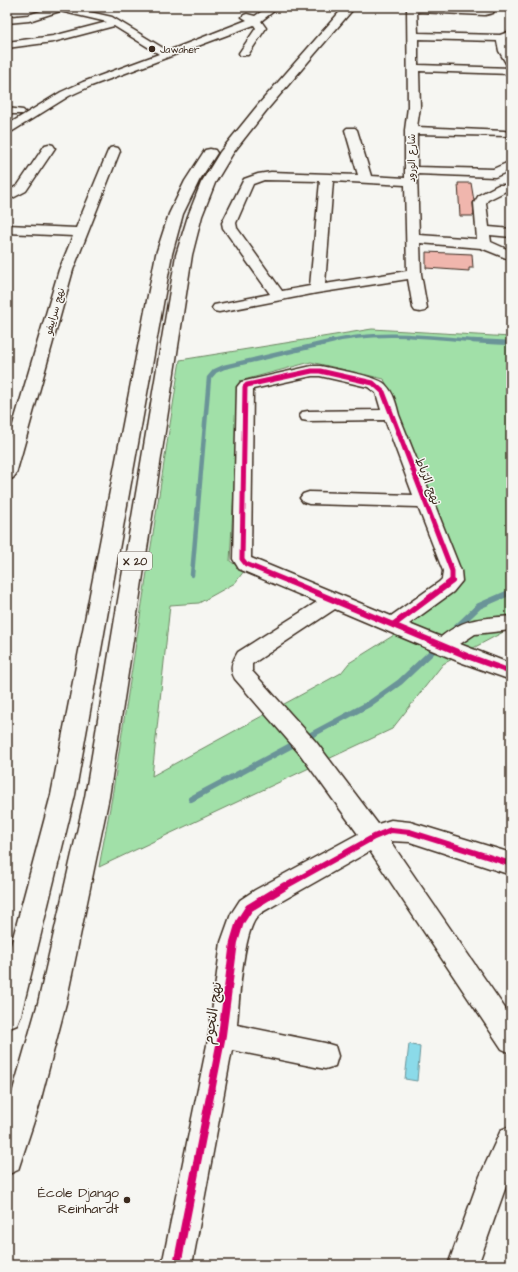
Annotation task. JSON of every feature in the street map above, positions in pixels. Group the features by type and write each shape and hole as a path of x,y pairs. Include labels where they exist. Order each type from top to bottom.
{"highway":[{"name":"X 20","path":"7,1015 63,795 153,310 164,254 176,214 192,181 217,144 246,106 336,7"},
{"name":"X 20","path":"7,1159 24,1106 52,1003 98,797 183,262 195,216 208,183 227,152 262,108 350,7"}],"street":[{"path":"251,19 260,7"},
{"path":"7,119 50,93 77,80 231,31 274,7"},
{"path":"412,8 485,12 490,11 490,7"},
{"path":"7,20 30,18 61,8 98,16 116,23 162,52"},
{"name":"شارع الورود","path":"412,8 414,107 411,130 411,176 414,274 420,308"},
{"path":"244,53 261,31 261,26 251,19"},
{"path":"7,45 54,39 116,23"},
{"path":"413,36 506,36 504,51 511,63"},
{"path":"7,130 65,94 162,52"},
{"path":"413,68 511,71"},
{"path":"7,111 19,112"},
{"path":"351,130 366,180"},
{"path":"411,130 504,134"},
{"path":"7,197 22,188 49,148"},
{"name":"نهج سراييفو","path":"7,474 66,270 114,152"},
{"path":"279,297 230,228 229,223 248,182 253,179 262,177 327,177 366,180 411,176 495,173 511,165"},
{"path":"495,173 506,190 483,198 480,202 484,238 511,256"},
{"path":"317,289 327,177"},
{"path":"7,230 81,232"},
{"path":"413,238 484,238 511,233"},
{"path":"219,308 317,289 414,274"},
{"name":"نهج الرّباط","path":"335,600 252,568 242,559 245,388 251,384 312,371 320,371 373,383 380,386 383,390 391,416 452,572 452,581 446,587 393,625"},
{"path":"308,416 391,416"},
{"path":"309,498 424,501"},
{"path":"511,672 467,656 335,600 244,658 241,667 242,673 308,748 374,837 511,1040"},
{"path":"444,646 461,632 472,627 511,623"},
{"name":"نهج النجوم","path":"177,1265 222,1035 234,942 240,922 249,908 264,898 374,837 391,830 410,832 511,864"},
{"path":"222,1035 325,1056"},
{"path":"463,1265 494,1176 511,1140"}],"green space":[{"path":"372,329 511,337 511,628 443,664 392,729 99,867 112,797 180,360","holes":["311,362 384,379 462,583 399,632 349,663 341,673 152,776 170,605 199,603 235,583 244,571 230,561 240,381"]}],"water":[{"path":"409,1044 420,1047 417,1081 405,1079"}],"building":[{"path":"458,183 471,183 474,201 474,216 460,216"},
{"path":"426,252 472,254 473,268 469,268 469,271 426,268"}],"waterway":[{"path":"334,341 349,338 388,335 481,341"},
{"path":"192,575 209,378 215,371 224,367 334,341"},
{"path":"329,342 334,341"},
{"path":"473,341 481,341"},
{"path":"481,341 511,343"},
{"path":"481,341 488,342"},
{"path":"454,630 479,606 511,592"},
{"path":"191,799 369,704 400,682 438,646"}],"cycle path":[{"path":"393,625 446,587 452,581 452,571 383,392 373,383 320,371 312,371 247,385 245,387 242,559 246,564 467,656 511,672"},
{"path":"177,1265 222,1035 234,942 240,922 249,908 264,898 374,837 391,830 410,832 511,864"}],"place":[{"name":"Jawaher","path":"152,49"},
{"name":"École Django Reinhardt","path":"127,1200"}]}
